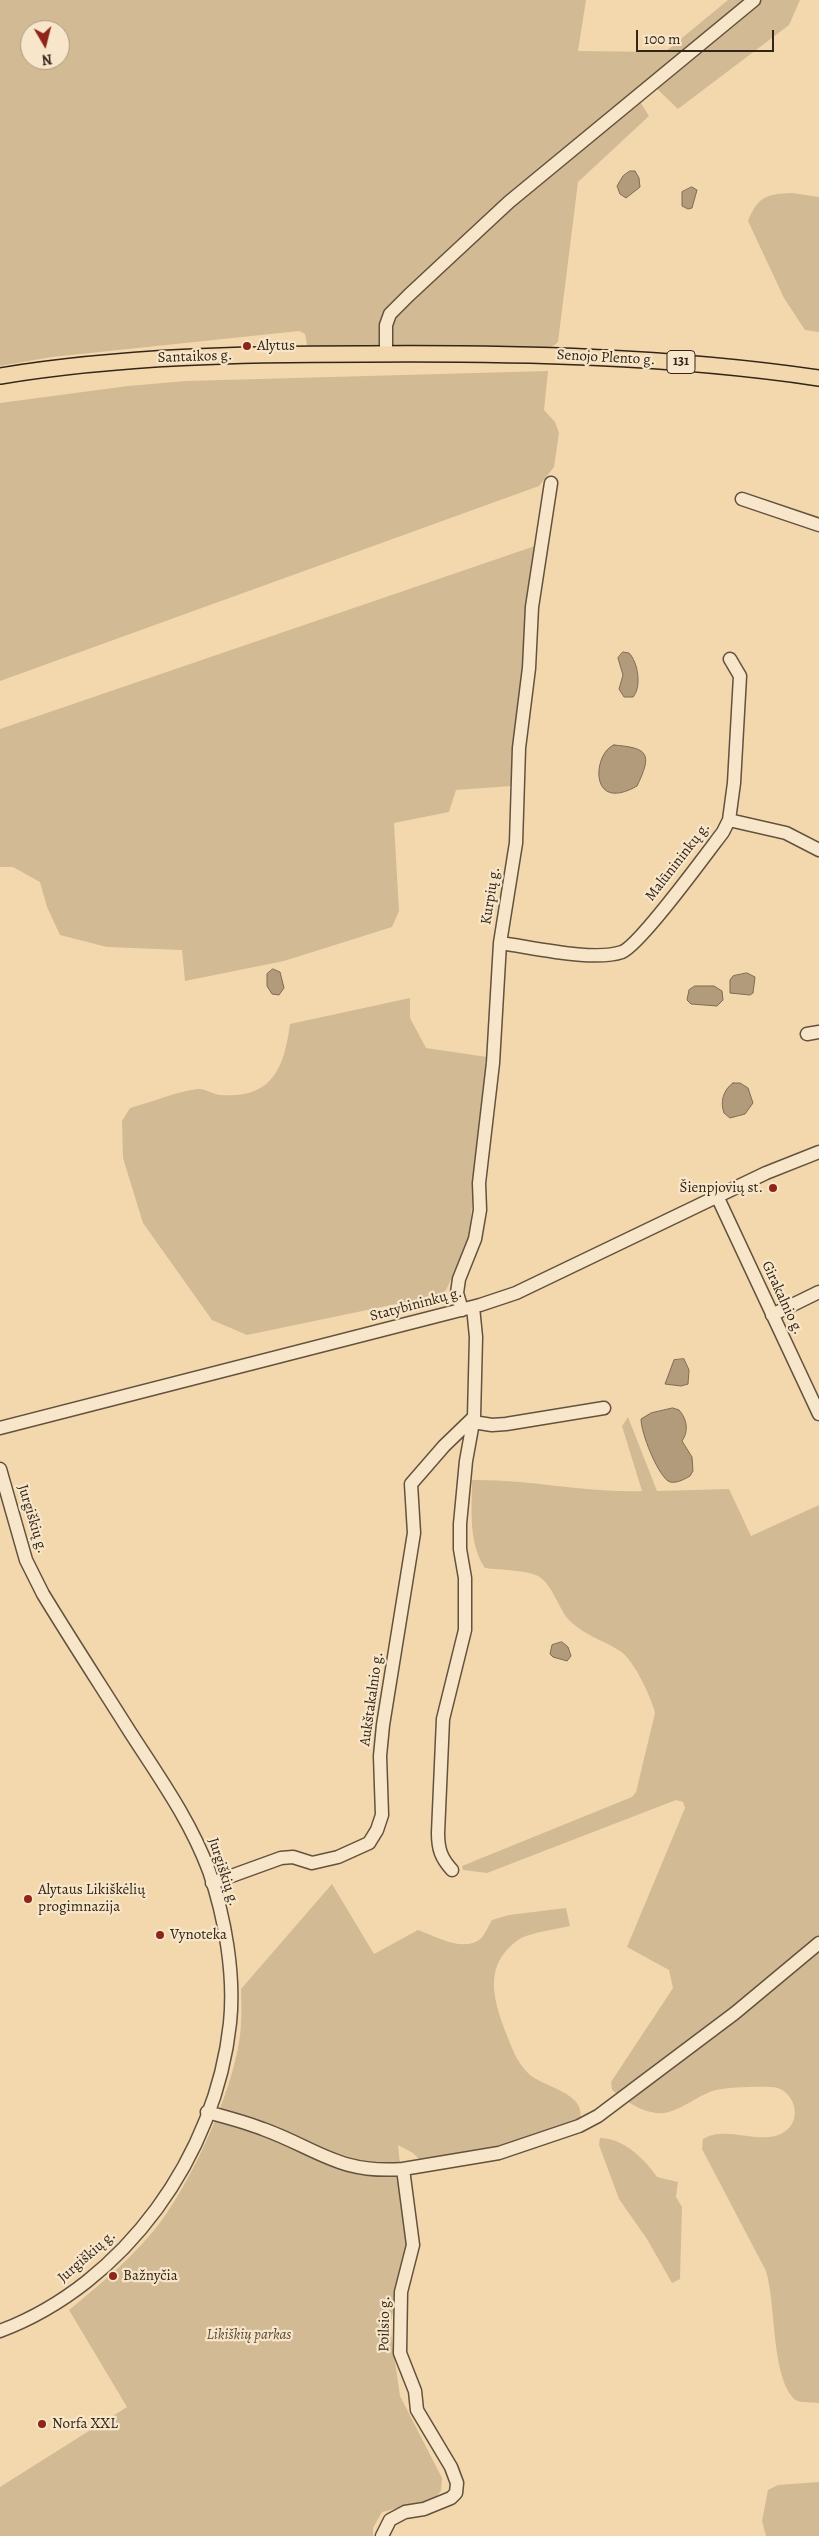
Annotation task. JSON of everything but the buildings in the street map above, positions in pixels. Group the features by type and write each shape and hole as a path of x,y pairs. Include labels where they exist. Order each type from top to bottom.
{"main road":[{"name":"Santaikos g.","path":"0,376 115,360 188,356 542,354"},
{"name":"Senojo Plento g.","path":"542,354 696,364 819,378"}],"street":[{"path":"386,354 386,325 390,314 509,202 754,0"},
{"name":"Kurpių g.","path":"467,1309 458,1293 459,1279 475,1239 480,1210 479,1183 493,1063 500,943 516,843 519,748 529,668 532,607 551,484"},
{"path":"742,499 819,525"},
{"name":"Malūnininkų g.","path":"500,943 594,956 624,952 634,944 723,832 729,820 734,783 740,676 730,659"},
{"path":"729,820 786,833 819,850"},
{"name":"Statybininkų g.","path":"0,1428 467,1309 516,1293 716,1196 766,1173 819,1152"},
{"name":"Girakalnio g.","path":"716,1196 819,1414"},
{"path":"772,1315 819,1292"},
{"path":"452,1870 443,1861 438,1848 443,1719 466,1630 465,1578 460,1549 460,1524 466,1461 474,1419 476,1337 467,1309"},
{"path":"474,1419 492,1425 506,1424 604,1408"},
{"name":"Aukštakalnio g.","path":"212,1883 281,1858 293,1857 312,1863 338,1857 369,1843 377,1830 382,1815 380,1756 383,1725 414,1533 411,1484 444,1446 474,1419"},
{"name":"Jurgiškių g.","path":"0,1469 21,1544 34,1578 177,1805 196,1841 212,1883 224,1936 231,1998 226,2047 207,2112 190,2154 162,2202 129,2242 102,2269 65,2298 27,2320 0,2331"},
{"path":"207,2112 264,2130 329,2160 366,2169 403,2169 499,2153 579,2126 598,2116 735,2013 819,1944"},
{"name":"Poilsio g.","path":"382,2536 390,2520 451,2498 456,2493 457,2483 451,2467 417,2410 415,2391 400,2353 401,2292 413,2245 403,2169"}],"green space":[{"path":"0,0 586,0 578,51 665,52 728,0 800,0 789,25 678,109 651,83 635,94 649,116 578,182 558,342 553,346 542,349 420,345 311,348 307,345 305,334 299,331 52,357 0,366"},
{"path":"792,193 819,197 819,332 805,330 784,298 748,221 756,206 764,198 776,194"},
{"path":"548,371 544,410 555,422 559,433 554,467 539,486 0,681 0,403 128,386 186,381"},
{"path":"535,546 512,786 456,790 449,812 394,823 399,911 392,927 284,961 185,981 182,950 107,947 60,935 47,907 40,882 13,867 0,867 0,729"},
{"path":"410,998 410,1018 426,1048 487,1057 468,1245 444,1294 247,1335 212,1320 143,1223 123,1158 122,1121 130,1108 189,1090 200,1089 220,1095 237,1095 252,1092 272,1078 279,1068 284,1055 290,1024"},
{"path":"628,1417 657,1491 729,1489 751,1536 819,1505 819,2403 796,2400 786,2387 777,2356 766,2271 702,2149 703,2139 712,2135 733,2134 765,2137 775,2136 784,2132 794,2120 794,2106 791,2099 780,2089 773,2087 728,2088 708,2093 671,2111 656,2113 638,2107 612,2090 611,2082 673,1988 669,1970 627,1947 685,1808 683,1802 676,1800 487,1873 463,1870 462,1866 632,1797 636,1792 655,1713 636,1670 620,1651 587,1634 568,1619 549,1586 537,1575 485,1568 476,1548 472,1526 472,1480 494,1480 600,1490 642,1491 622,1426"},
{"name":"Likiškių parkas","path":"332,1884 374,1954 418,1930 448,1942 457,1944 472,1943 483,1936 492,1920 509,1915 566,1908 570,1926 535,1933 518,1940 500,1960 495,1971 494,1983 497,2008 512,2049 520,2064 535,2078 571,2097 577,2103 580,2111 580,2120 516,2144 421,2161 413,2153 398,2145 408,2241 390,2326 400,2396 442,2478 441,2491 434,2499 382,2512 373,2528 373,2536 0,2536 0,2487 127,2407 69,2310 142,2245 175,2201 201,2153 224,2098 238,2046 241,2023 241,1989"},
{"path":"600,2138 617,2142 633,2151 657,2177 678,2182 676,2197 682,2207 680,2279 672,2283 647,2239 619,2199 599,2145"},
{"path":"819,2482 819,2536 766,2536 762,2521 768,2490 778,2485"}],"shaded area":[{"path":"630,171 635,171 639,178 640,187 626,198 620,194 617,186 623,176"},
{"path":"692,187 697,190 692,208 688,209 682,206 682,192"},
{"path":"623,652 629,653 637,668 638,681 636,693 633,697 624,697 619,689 623,675 618,658"},
{"path":"614,745 634,748 644,754 646,759 637,786 621,793 610,792 603,787 599,779 599,768 602,758 607,750"},
{"path":"273,969 280,972 284,988 279,995 272,994 267,986 267,974"},
{"path":"747,973 755,977 753,993 750,995 730,993 730,980 733,976"},
{"path":"695,986 714,986 722,991 723,1000 717,1006 691,1004 687,1000 689,990"},
{"path":"733,1083 740,1083 748,1088 753,1103 745,1114 730,1118 724,1113 722,1101 727,1089"},
{"path":"684,1359 689,1370 688,1384 681,1386 665,1384 674,1360"},
{"path":"673,1408 679,1410 684,1417 686,1433 682,1441 692,1457 693,1471 688,1477 670,1482 659,1470 650,1452 641,1419 651,1413"},
{"path":"562,1642 568,1647 571,1656 567,1661 553,1657 550,1654 552,1645"}],"place":[{"name":"Alytus","path":"247,346"},
{"name":"Šienpjovių st.","path":"773,1188"},
{"name":"Alytaus Likiškėlių progimnazija","path":"28,1899"},
{"name":"Vynoteka","path":"160,1935"},
{"name":"Bažnyčia","path":"113,2276"},
{"name":"Norfa XXL","path":"42,2424"}]}
